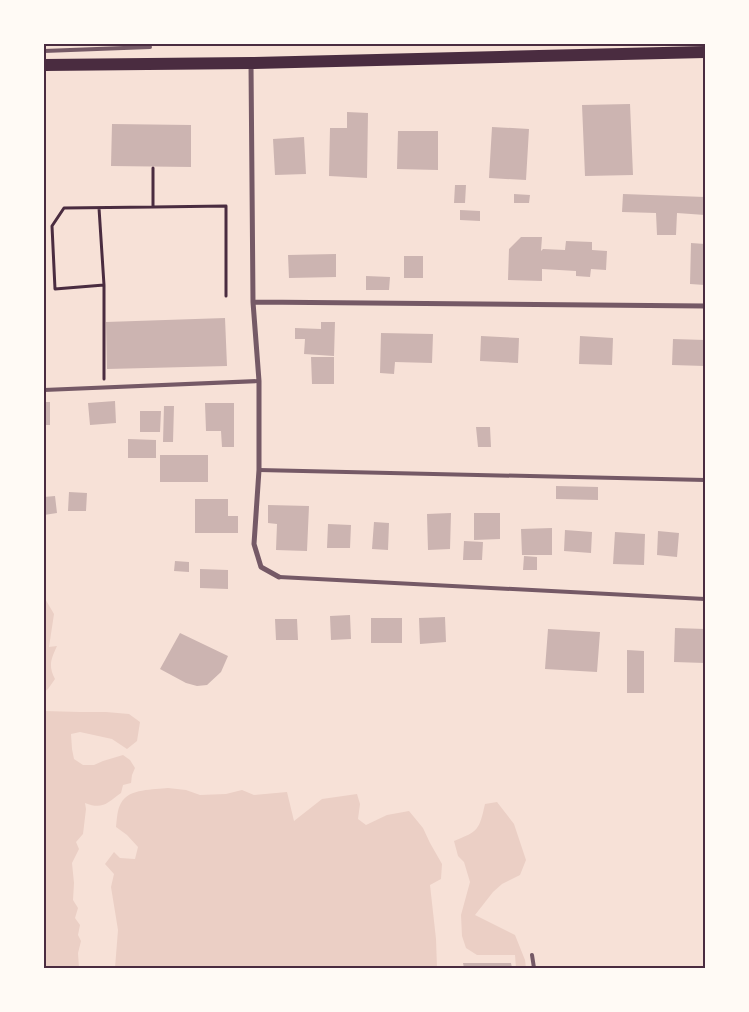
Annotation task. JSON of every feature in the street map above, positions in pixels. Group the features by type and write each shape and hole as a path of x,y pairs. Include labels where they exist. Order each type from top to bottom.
{"main road":[{"path":"44,65 251,63 705,52"}],"street":[{"path":"251,63 253,302 259,381 260,470 254,544 260,567 280,577"},
{"path":"253,302 705,306"}],"lane":[{"path":"44,51 150,47"},
{"path":"44,390 259,381"},
{"path":"260,470 705,480"},
{"path":"280,577 705,599"},
{"path":"532,955 534,968"}],"path":[{"path":"153,168 153,207"},
{"path":"104,285 55,289 52,226 64,208 226,206 226,296"},
{"path":"99,208 104,285 104,388"}],"shaded area":[{"path":"44,597 54,614 49,647 57,646 51,662 55,679 44,692"},
{"path":"44,711 129,714 140,722 137,741 127,749 112,739 80,732 71,734 74,759 83,765 94,765 123,755 130,760 135,768 131,783 123,785 121,793 112,800 101,806 85,803 83,834 76,842 79,849 72,863 73,900 78,908 75,918 80,925 78,935 81,941 78,953 79,968 44,968"},
{"path":"168,788 186,790 200,795 226,794 242,790 254,795 287,792 294,821 322,799 357,794 360,804 358,819 366,825 387,815 409,811 423,828 442,864 441,879 430,885 437,968 115,968 118,930 111,887 114,874 105,864 114,852 120,858 135,859 138,847 116,827 117,815 121,803 130,795 136,792"},
{"path":"497,802 514,824 526,860 520,875 502,884 493,892 475,915 515,935 525,960 526,968 516,968 515,955 477,955 466,948 462,936 461,915 470,882 464,862 458,856 454,841 469,835 477,828 485,804"}],"building":[{"path":"630,104 633,175 585,176 582,105"},
{"path":"347,112 368,113 367,178 329,176 330,128 347,128"},
{"path":"112,124 191,125 191,167 111,166"},
{"path":"492,127 529,129 526,180 489,178"},
{"path":"398,131 438,131 438,170 397,169"},
{"path":"304,137 306,174 275,175 273,139"},
{"path":"455,185 466,185 465,203 454,203"},
{"path":"514,194 530,195 529,203 514,203"},
{"path":"623,194 705,197 705,215 677,213 676,235 657,235 656,213 622,212"},
{"path":"460,210 480,211 480,221 460,220"},
{"path":"521,237 542,237 541,251 543,249 565,250 566,241 592,242 592,250 607,251 606,270 591,269 590,277 576,276 576,271 542,269 542,281 508,280 509,249"},
{"path":"691,243 705,244 705,285 690,284"},
{"path":"336,254 336,277 289,278 288,255"},
{"path":"404,256 423,256 423,278 404,278"},
{"path":"366,276 390,277 389,290 366,290"},
{"path":"225,318 227,366 107,369 106,322"},
{"path":"321,322 335,322 334,356 304,354 305,339 295,339 295,328 321,329"},
{"path":"381,333 433,334 432,363 395,362 394,374 380,373"},
{"path":"481,336 519,338 518,363 480,361"},
{"path":"580,336 613,338 612,365 579,364"},
{"path":"673,339 705,340 705,366 672,365"},
{"path":"311,357 334,357 334,384 312,384"},
{"path":"115,401 116,423 90,425 88,403"},
{"path":"44,402 50,402 50,425 44,425"},
{"path":"205,403 234,403 234,447 222,447 221,431 206,431"},
{"path":"164,406 174,406 173,442 163,442"},
{"path":"140,411 161,411 160,432 140,432"},
{"path":"476,427 490,427 491,447 478,447"},
{"path":"128,439 156,440 156,458 128,458"},
{"path":"160,455 208,455 208,482 160,482"},
{"path":"556,486 598,487 598,500 556,499"},
{"path":"69,492 87,493 86,511 68,511"},
{"path":"55,496 57,513 44,515 44,497"},
{"path":"195,499 228,499 228,516 238,516 238,533 195,533"},
{"path":"268,505 309,506 307,551 276,550 277,524 268,523"},
{"path":"451,513 450,549 428,550 427,514"},
{"path":"474,513 500,513 500,539 474,540"},
{"path":"374,522 389,523 388,550 372,549"},
{"path":"328,524 351,525 350,548 327,548"},
{"path":"552,528 552,555 522,555 521,529"},
{"path":"565,530 592,532 591,553 564,551"},
{"path":"658,531 679,533 677,557 657,555"},
{"path":"615,532 645,534 644,565 613,564"},
{"path":"464,541 483,542 482,560 463,560"},
{"path":"524,556 537,557 537,570 523,570"},
{"path":"175,561 189,562 189,572 174,571"},
{"path":"200,569 228,570 228,589 200,588"},
{"path":"350,615 351,639 331,640 330,616"},
{"path":"445,617 446,642 420,644 419,618"},
{"path":"371,618 402,618 402,643 371,643"},
{"path":"275,619 297,619 298,640 276,640"},
{"path":"675,628 705,629 705,663 674,662"},
{"path":"548,629 600,632 597,672 545,669"},
{"path":"180,633 228,656 221,672 207,685 197,686 186,683 160,669"},
{"path":"627,650 644,651 644,693 627,693"},
{"path":"463,963 511,963 512,968 464,968"}]}
